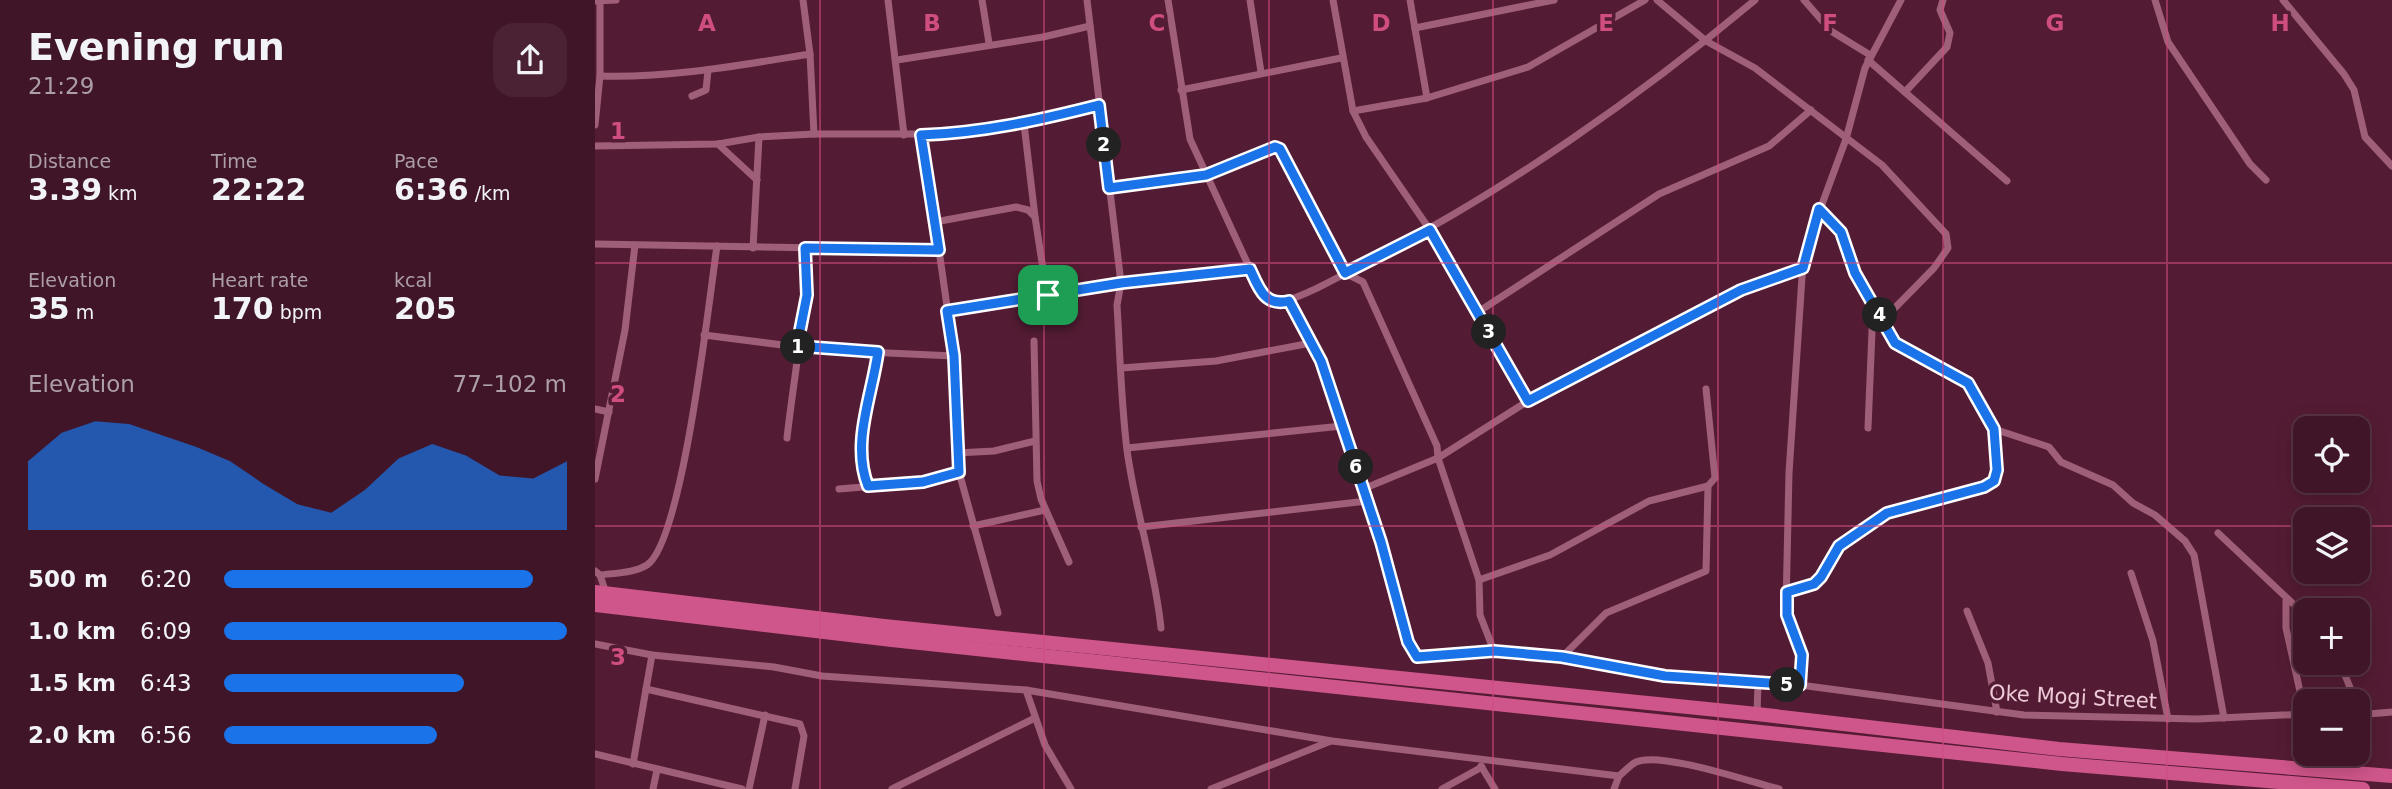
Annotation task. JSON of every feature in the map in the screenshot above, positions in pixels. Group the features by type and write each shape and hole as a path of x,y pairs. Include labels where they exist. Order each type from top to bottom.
{"highway":[{"path":"601,593 995,638 1757,714 2059,749 2392,776"},
{"path":"595,605 892,640 2049,763 2363,789"}],"street":[{"path":"595,125 600,76 598,1 616,0"},
{"path":"803,0 810,54 814,134"},
{"path":"888,0 904,135"},
{"path":"982,0 989,43"},
{"path":"1087,0 1121,283 1117,305 1127,448 1141,527 1158,598 1161,628"},
{"path":"1168,0 1190,139 1250,269 1267,300 1276,304 1289,301 1430,230 1609,112 1706,41 1755,0"},
{"path":"1249,0 1261,72"},
{"path":"1333,0 1341,58 1353,111 1366,137 1430,230 1528,401"},
{"path":"1409,0 1427,98"},
{"path":"1415,28 1554,0"},
{"path":"1353,111 1427,98 1528,67 1645,0"},
{"path":"1657,0 1706,41 1744,60 1888,170 1947,234 1949,243 1934,268 1883,320"},
{"path":"1804,0 1831,31 1869,57 2007,181"},
{"path":"1800,685 1802,655 1787,615 1787,592 1789,473 1803,268 1819,209 1846,139 1869,57 1901,0"},
{"path":"1905,92 1947,47 1951,33 1940,10 1943,0"},
{"path":"2155,0 2168,42 2249,164 2266,180"},
{"path":"2283,0 2354,90 2365,137 2392,166"},
{"path":"897,60 989,43 1044,37 1090,26"},
{"path":"600,76 633,77 708,70 810,54"},
{"path":"1181,90 1341,58"},
{"path":"692,96 706,90 708,70"},
{"path":"595,146 718,144 758,137 814,134 952,134 1024,124 1099,105"},
{"path":"1478,312 1659,194 1769,146 1811,110"},
{"path":"1024,124 1048,295"},
{"path":"921,135 954,356 959,472 997,613"},
{"path":"753,248 758,137"},
{"path":"718,144 757,180"},
{"path":"1109,188 1206,175 1266,150 1275,147 1280,149 1345,273 1363,282 1437,446 1479,580 1480,615 1494,651"},
{"path":"935,222 1016,207 1028,210 1035,217"},
{"path":"1787,592 1814,584 1839,546 1887,513 1984,487 1994,481 1997,470 1994,429 1968,383 1899,348 1851,266 1841,232 1819,209"},
{"path":"595,244 939,250"},
{"path":"595,479 625,330 635,245"},
{"path":"601,593 598,573 633,571 649,564 664,543 676,500 717,246"},
{"path":"787,438 797,346 807,295 805,248"},
{"path":"1363,489 1439,458 1528,401 1741,290 1803,268"},
{"path":"947,311 1121,283 1250,269"},
{"path":"1141,527 1367,501 1321,361 1289,301"},
{"path":"1868,428 1873,305"},
{"path":"704,335 797,346 954,356"},
{"path":"1034,341 1037,481 1045,510 1069,562"},
{"path":"1121,368 1216,361 1311,343"},
{"path":"868,486 861,470 862,426 872,394 878,352"},
{"path":"1479,580 1550,555 1649,501 1708,486 1715,478 1706,389"},
{"path":"595,410 609,412"},
{"path":"1127,448 1342,426"},
{"path":"1994,429 2049,447 2061,462 2113,485 2133,503 2155,515 2185,541 2194,555 2224,718"},
{"path":"957,453 994,451 1035,441"},
{"path":"839,489 923,482 959,472"},
{"path":"1562,657 1606,613 1706,570 1708,486"},
{"name":"Oke Mogi Street","path":"1367,501 1408,642 1417,657 1494,651 1562,657 1665,676 1800,685 1997,712 2168,719 2293,715"},
{"path":"973,526 1045,510"},
{"path":"2218,533 2293,606"},
{"path":"2131,573 2153,641 2168,719"},
{"path":"2287,601 2286,628 2299,689"},
{"path":"1967,611 1988,663 1997,712"},
{"path":"595,644 652,655 775,667 822,676 1026,690 1480,764 1619,776"},
{"path":"633,764 652,655"},
{"path":"1757,714 1758,684"},
{"path":"646,689 800,724 803,729 795,789"},
{"path":"1026,690 1045,745 1071,789"},
{"path":"2370,714 2392,712"},
{"path":"749,789 765,715"},
{"path":"892,789 1035,718"},
{"path":"1211,789 1332,741"},
{"path":"595,754 742,789"},
{"path":"1614,789 1619,776 1636,762 1681,761 1695,768 1779,789"},
{"path":"1442,789 1480,764"},
{"path":"1480,764 1495,789"},
{"path":"653,789 657,770"}],"route":[{"path":"1099,105 1109,188 1206,175 1275,147 1280,149 1307,206 1345,273 1430,230 1528,401 1741,290 1803,268 1807,245 1819,209 1836,223 1851,266 1899,348 1968,383 1994,429 1997,470 1994,481 1984,487 1899,507 1887,513 1839,546 1814,584 1787,592 1787,615 1802,655 1800,685 1665,676 1562,657 1494,651 1417,657 1408,642 1381,542 1321,361 1289,301 1276,304 1267,300 1250,269 1121,283 1048,295 947,311 954,356 954,422 959,472 923,482 868,486 861,470 862,426 872,394 878,352 822,350 797,346 807,295 805,248 939,250 921,135 952,134 1024,124 1099,105"}]}
